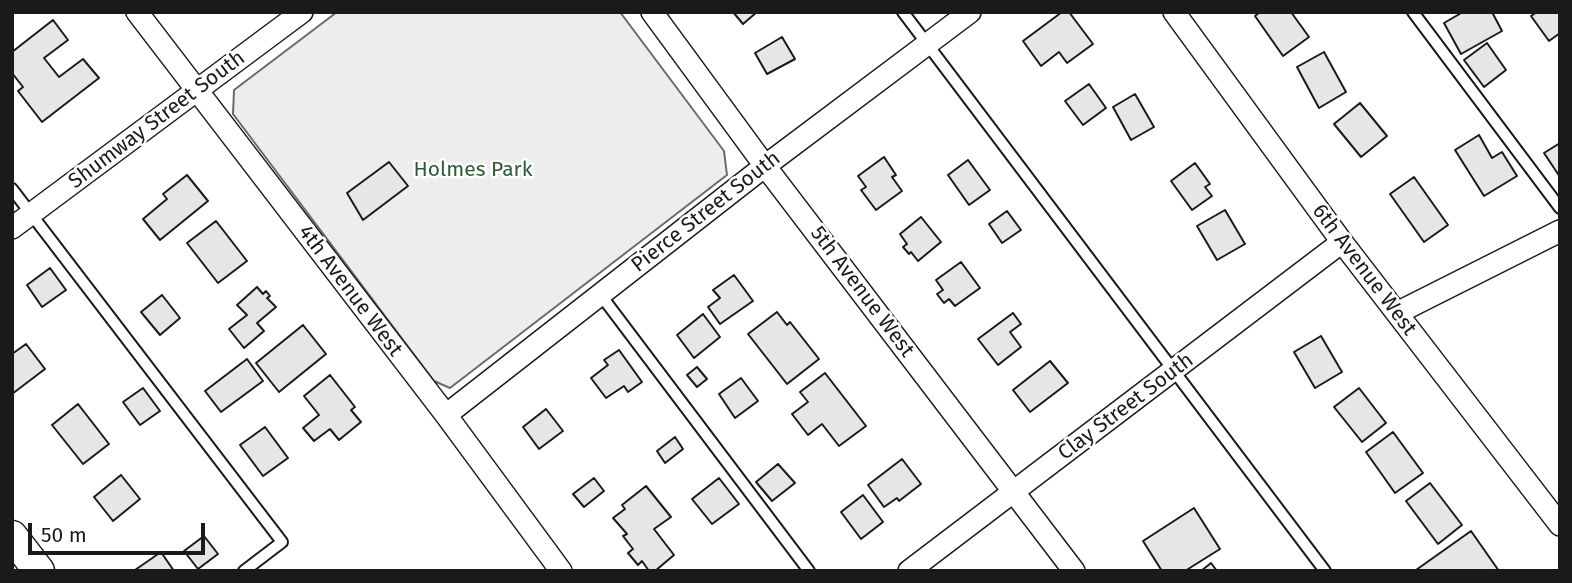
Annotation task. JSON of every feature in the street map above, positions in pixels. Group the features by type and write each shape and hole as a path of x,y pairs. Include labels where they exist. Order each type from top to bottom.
{"street":[{"name":"4th Avenue West","path":"137,12 446,415 561,571"},
{"name":"Shumway Street South","path":"12,228 302,12"},
{"name":"5th Avenue West","path":"652,12 765,166 1074,571"},
{"name":"Pierce Street South","path":"446,415 765,166 970,12"},
{"name":"6th Avenue West","path":"1174,12 1342,242 1560,525"},
{"path":"1397,313 1560,231"},
{"name":"Clay Street South","path":"909,571 1342,242"},
{"path":"12,536 39,571"}],"lane":[{"path":"903,12 1325,571"},
{"path":"1413,12 1560,208"},
{"path":"12,189 282,542 244,571"},
{"path":"600,294 809,571"}],"shaded area":[{"name":"Holmes Park","path":"337,12 620,12 724,151 727,175 450,388 434,381 233,114 234,90"}],"building":[{"path":"733,12 757,12 743,24"},
{"path":"1062,12 1069,12 1093,44 1067,63 1059,52 1041,66 1023,41"},
{"path":"1260,12 1291,12 1309,37 1283,56 1255,16"},
{"path":"1463,12 1492,12 1502,31 1461,54 1444,23"},
{"path":"1537,12 1560,12 1560,33 1549,41 1531,16"},
{"path":"53,20 68,40 44,58 59,77 83,59 99,78 42,122 18,91 23,87 12,73 12,52"},
{"path":"782,37 795,59 767,74 755,53"},
{"path":"1487,43 1506,70 1484,87 1464,60"},
{"path":"1324,52 1346,92 1319,108 1297,67"},
{"path":"1089,84 1106,108 1083,125 1065,101"},
{"path":"1135,94 1154,127 1131,140 1113,107"},
{"path":"1360,103 1387,136 1361,157 1334,124"},
{"path":"1479,135 1492,158 1502,152 1517,176 1484,196 1455,150"},
{"path":"1560,143 1560,177 1544,153"},
{"path":"884,157 896,175 892,177 902,191 876,210 861,190 866,187 858,176"},
{"path":"968,160 990,190 969,205 948,175"},
{"path":"389,162 408,186 363,220 347,193"},
{"path":"1195,163 1210,184 1205,187 1212,196 1192,210 1171,181"},
{"path":"187,175 208,201 160,240 143,219 167,199 163,194"},
{"path":"1414,177 1448,225 1424,242 1390,194"},
{"path":"1225,210 1245,244 1217,260 1197,226"},
{"path":"1007,211 1021,230 1002,243 989,224"},
{"path":"921,217 941,242 918,261 903,247 907,244 900,234"},
{"path":"216,221 247,261 218,283 187,243"},
{"path":"961,262 980,288 955,306 949,299 944,303 937,294 943,290 936,280"},
{"path":"50,268 66,290 42,307 27,285"},
{"path":"734,275 753,301 720,324 708,307 720,298 713,290"},
{"path":"257,287 263,294 266,291 270,296 267,298 276,307 257,323 264,331 244,348 229,329 247,315 237,305"},
{"path":"162,295 180,318 160,335 141,312"},
{"path":"777,312 787,325 790,322 819,359 787,384 748,334"},
{"path":"1013,313 1021,324 1010,332 1021,347 998,365 978,339"},
{"path":"703,314 720,337 694,358 677,335"},
{"path":"303,325 326,354 279,392 256,363"},
{"path":"1321,336 1342,372 1315,388 1294,352"},
{"path":"26,344 45,369 12,394 12,354"},
{"path":"619,350 642,382 628,392 624,386 606,398 591,378 608,365 604,360"},
{"path":"247,359 263,381 221,412 205,391"},
{"path":"1050,361 1068,383 1030,412 1013,390"},
{"path":"697,367 707,379 697,387 687,375"},
{"path":"825,373 866,426 839,446 822,424 808,435 792,414 808,402 800,392"},
{"path":"330,375 355,407 351,410 361,422 339,440 330,429 314,441 303,428 319,415 304,396"},
{"path":"741,378 758,401 735,418 719,394"},
{"path":"143,388 160,411 140,425 123,402"},
{"path":"1359,388 1386,423 1362,442 1334,407"},
{"path":"78,404 109,444 83,464 52,425"},
{"path":"546,409 563,431 539,449 523,427"},
{"path":"265,427 288,458 263,476 240,445"},
{"path":"1393,432 1423,473 1395,493 1366,452"},
{"path":"675,437 683,449 665,463 657,451"},
{"path":"902,459 921,484 899,501 897,498 884,507 868,485"},
{"path":"778,464 795,483 772,501 756,482"},
{"path":"121,475 140,499 113,521 94,497"},
{"path":"594,478 604,491 584,507 573,494"},
{"path":"719,478 739,504 712,524 692,499"},
{"path":"1430,483 1462,525 1438,544 1406,501"},
{"path":"646,486 671,517 654,529 674,555 655,571 649,571 642,561 638,565 628,553 633,549 623,536 627,534 613,518 625,509 622,505"},
{"path":"863,495 883,522 861,539 841,512"},
{"path":"1194,508 1220,549 1185,571 1162,571 1143,541"},
{"path":"1471,531 1499,571 1416,570"},
{"path":"204,536 218,554 198,569 184,551"},
{"path":"161,552 174,571 135,571 135,570"},
{"path":"1211,563 1217,571 1201,571"}]}
